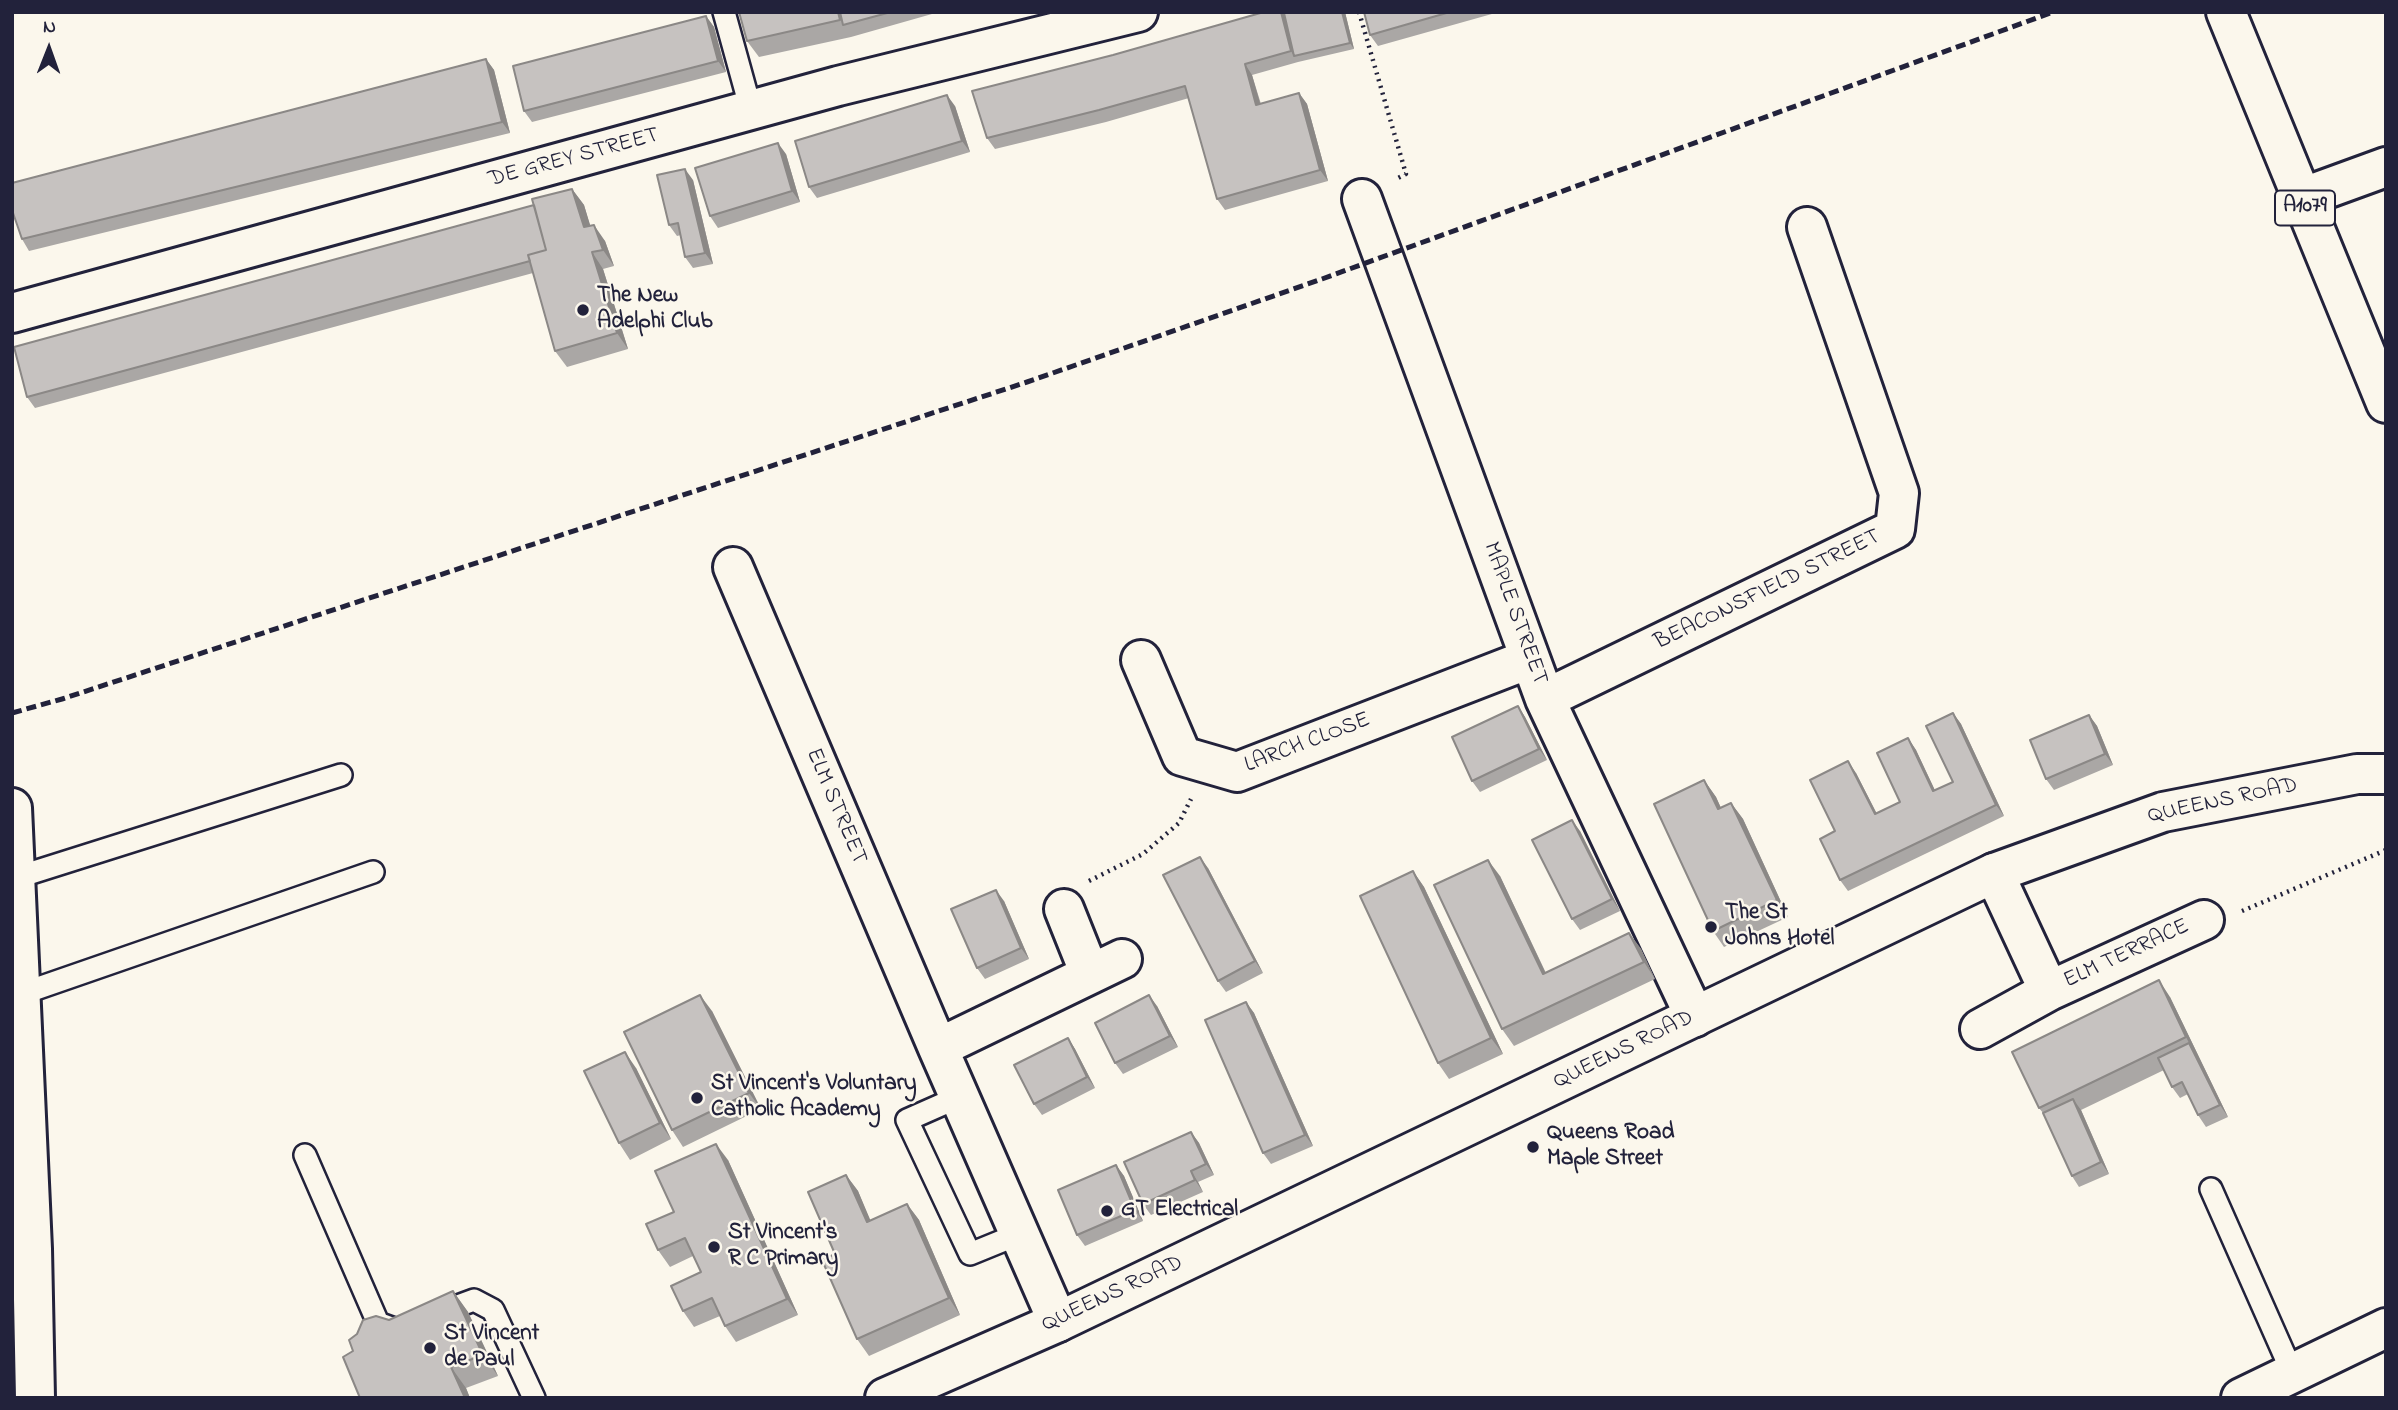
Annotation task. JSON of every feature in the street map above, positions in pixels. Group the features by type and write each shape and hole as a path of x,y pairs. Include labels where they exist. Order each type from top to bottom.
{"street":[{"name":"DE GREY STREET","path":"12,313 851,83 1138,12"},
{"name":"A1079","path":"2226,12 2386,403"},
{"path":"2301,198 2386,167"},
{"name":"MAPLE STREET","path":"1362,199 1545,699 1695,1017"},
{"name":"BEACONSFIELD STREET","path":"1545,699 1895,529 1899,493 1807,227"},
{"name":"ELM STREET","path":"733,567 1058,1322"},
{"name":"LARCH CLOSE","path":"1141,660 1182,756 1237,772 1530,659"},
{"name":"QUEENS ROAD","path":"885,1398 1058,1322 1994,873 2163,812 2357,774 2386,774"},
{"path":"12,808 32,1249 35,1398"},
{"name":"ELM TERRACE","path":"1994,873 2049,991"},
{"path":"938,1048 1106,967 1064,909"},
{"name":"ELM TERRACE","path":"1980,1029 2049,991 2204,920"},
{"path":"2241,1398 2386,1328"}],"lane":[{"path":"724,12 751,110"},
{"path":"15,878 341,775"},
{"path":"21,994 373,872"},
{"path":"959,1097 906,1119 970,1254 1019,1234"},
{"path":"305,1155 378,1323 394,1331 474,1300 493,1310 534,1398"},
{"path":"2211,1189 2292,1372"}],"path":[{"path":"1359,12 1406,174 1362,199"},
{"path":"1064,909 1072,890 1143,854 1179,823 1208,763"},
{"path":"2204,920 2218,921 2386,850"}],"building":[{"path":"739,12 838,12 840,20 747,41"},
{"path":"840,12 891,12 843,25"},
{"path":"1264,12 1281,12 1291,51 1245,64 1256,105 1299,93 1320,170 1217,199 1185,86 987,138 972,91"},
{"path":"1342,12 1350,43 1294,56 1284,13"},
{"path":"1364,12 1450,12 1370,35"},
{"path":"706,16 718,61 524,111 513,66"},
{"path":"486,59 502,122 22,239 12,210 12,183"},
{"path":"947,95 962,141 809,187 795,141"},
{"path":"778,143 792,191 710,216 695,168"},
{"path":"685,169 705,253 685,257 678,223 669,225 657,175"},
{"name":"The New Adelphi Club","path":"572,189 584,227 594,225 603,250 592,252 617,333 555,351 528,255 546,250 532,199"},
{"path":"534,205 546,250 528,255 530,261 27,397 14,347"},
{"path":"1518,706 1539,749 1472,781 1452,737"},
{"path":"1953,713 1996,805 1840,880 1820,839 1835,831 1810,780 1848,761 1875,814 1900,802 1877,753 1908,738 1933,791 1953,782 1926,726"},
{"path":"2089,715 2105,754 2046,779 2030,740"},
{"path":"1704,780 1718,809 1731,803 1777,900 1713,931 1654,804"},
{"path":"1572,820 1612,899 1572,919 1532,840"},
{"path":"1200,857 1255,961 1218,981 1163,875"},
{"path":"1488,860 1543,974 1629,933 1644,962 1502,1029 1434,885"},
{"path":"1413,871 1491,1038 1438,1063 1360,896"},
{"path":"996,890 1021,948 977,968 951,909"},
{"path":"2159,980 2186,1037 2039,1108 2012,1052"},
{"path":"700,995 749,1093 672,1130 624,1032"},
{"path":"1149,995 1170,1036 1115,1063 1095,1023"},
{"path":"1246,1002 1305,1135 1263,1153 1205,1020"},
{"path":"1068,1038 1087,1077 1034,1104 1014,1065"},
{"path":"2189,1043 2220,1105 2198,1115 2182,1082 2172,1087 2158,1058"},
{"path":"625,1052 660,1123 619,1143 584,1071"},
{"path":"2073,1099 2101,1162 2072,1176 2043,1113"},
{"path":"1191,1132 1206,1164 1191,1171 1195,1180 1143,1204 1124,1162"},
{"name":"St Vincent's R C Primary","path":"716,1144 787,1299 725,1326 712,1298 683,1311 671,1286 701,1272 685,1238 658,1250 646,1224 674,1212 655,1171"},
{"path":"1116,1165 1135,1210 1077,1235 1058,1190"},
{"path":"846,1175 867,1222 907,1204 949,1298 857,1339 822,1260 835,1254 808,1192"},
{"name":"St Vincent de Paul","path":"453,1291 483,1355 451,1367 465,1398 360,1398 343,1357 353,1351 349,1340 357,1334 363,1320 376,1316 389,1320"}],"railway":[{"path":"12,713 62,699 1027,382 1322,279 2053,12"}],"place":[{"name":"The New Adelphi Club","path":"583,310"},
{"name":"The St Johns Hotel","path":"1711,927"},
{"name":"St Vincent's Voluntary Catholic Academy","path":"697,1098"},
{"name":"Queens Road Maple Street","path":"1533,1147"},
{"name":"GT Electrical","path":"1107,1211"},
{"name":"St Vincent's R C Primary","path":"714,1247"},
{"name":"St Vincent de Paul","path":"430,1348"}]}
